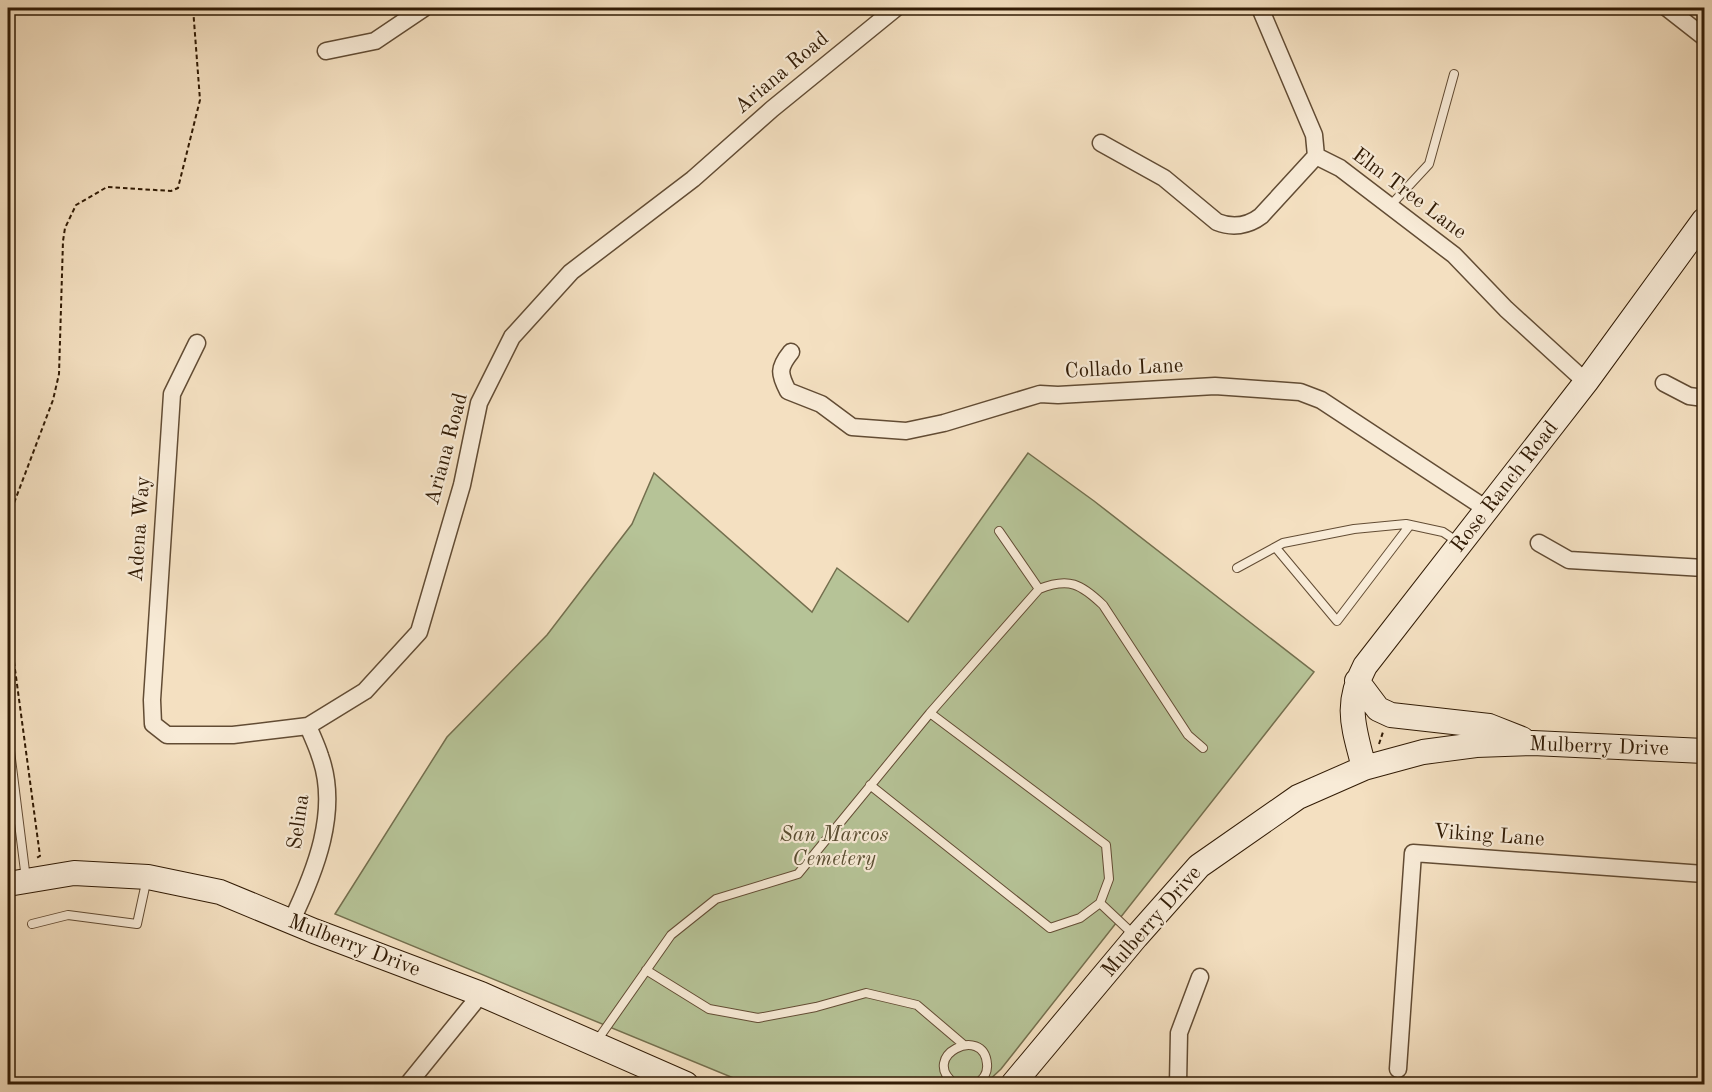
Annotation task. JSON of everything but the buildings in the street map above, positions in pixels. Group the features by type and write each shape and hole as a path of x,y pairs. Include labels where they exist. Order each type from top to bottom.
{"main road":[{"name":"Rose Ranch Road","path":"1364,768 1352,718 1352,700 1357,681 1365,666 1586,382 1704,220"},
{"path":"1357,681 1378,709 1391,715 1489,726 1533,743"},
{"name":"Mulberry Drive","path":"1014,1084 1136,937 1199,866 1298,797 1364,768 1423,753 1466,746 1533,743 1704,751"},
{"name":"Mulberry Drive","path":"20,876 74,873 147,877 220,892 291,922 482,994 686,1084"}],"street":[{"path":"326,51 375,41 424,8"},
{"name":"Ariana Road","path":"153,724 167,735 233,735 308,726 365,691 419,632 462,485 478,403 512,336 571,272 693,179 772,109 897,8"},
{"name":"Elm Tree Lane","path":"1260,8 1314,135 1316,156 1340,168 1454,255 1506,309 1586,382"},
{"path":"1668,8 1704,37"},
{"path":"1101,143 1164,178 1217,222 1226,225 1251,224 1316,156"},
{"name":"Adena Way","path":"153,724 152,700 172,393 197,343"},
{"name":"Collado Lane","path":"791,352 783,362 780,376 788,391 820,404 852,427 906,430 944,423 1040,394 1058,395 1215,386 1300,392 1321,400 1488,510"},
{"path":"1664,383 1689,396 1704,398"},
{"path":"1539,543 1569,560 1704,568"},
{"name":"Selina","path":"291,922 321,850 327,812 326,783 321,758 308,726"},
{"name":"Viking Lane","path":"1398,1069 1413,853 1704,874"},
{"path":"1178,1084 1179,1033 1200,977"},
{"path":"408,1084 482,994"}],"lane":[{"path":"1390,206 1429,164 1454,74"},
{"path":"1237,568 1283,543 1354,529 1410,525 1443,532 1461,544"},
{"path":"1276,548 1337,621 1410,525"},
{"path":"999,531 1039,589"},
{"path":"594,1044 671,935 716,898 798,874 930,713 1039,589 1052,584 1071,582 1089,591 1103,605 1188,735 1203,748"},
{"path":"870,785 1050,928 1080,918 1100,903 1109,879 1107,845 930,713"},
{"path":"8,735 20,876"},
{"path":"32,924 68,915 137,924 147,877"},
{"path":"1100,903 1136,937"},
{"path":"646,970 709,1009 758,1018 816,1007 866,993 917,1005 964,1044 977,1048 986,1059 987,1071 976,1084"},
{"path":"955,1084 947,1075 945,1062 951,1050 964,1044"}],"path":[{"path":"8,577 11,512 53,400 59,374 59,318 65,228 76,205 107,187 171,191 177,188 200,100 193,8"},
{"path":"8,616 40,856 20,876"},
{"path":"1379,746 1384,734 1382,729"}],"green space":[{"name":"San Marcos Cemetery","path":"1028,453 1094,501 1314,672 1001,1069 985,1084 748,1084 335,914 447,737 547,635 632,524 654,473 812,612 837,568 908,622"}]}
